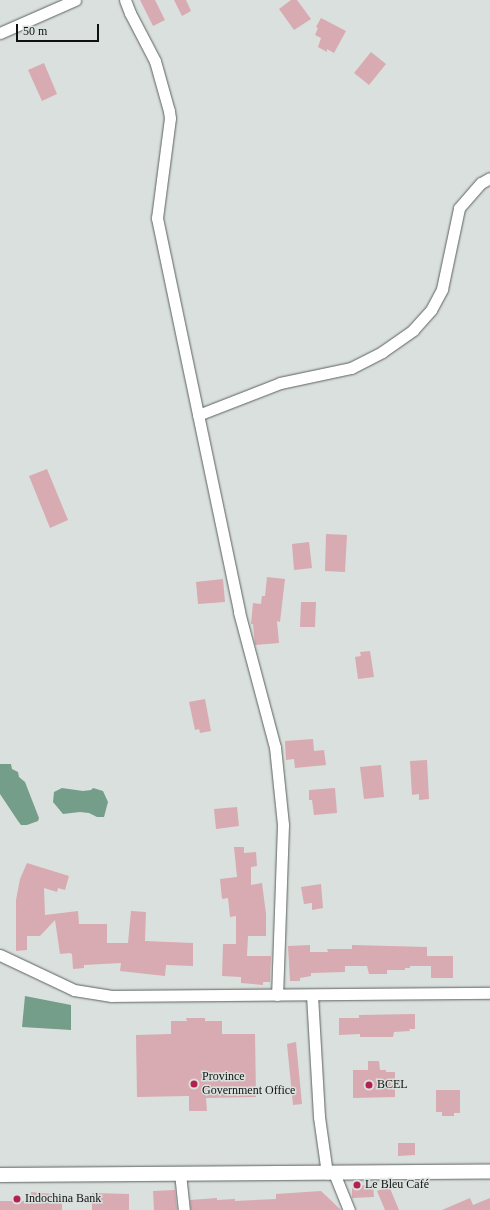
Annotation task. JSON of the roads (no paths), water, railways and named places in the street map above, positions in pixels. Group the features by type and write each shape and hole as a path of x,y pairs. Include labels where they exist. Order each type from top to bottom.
{"street":[{"path":"0,33 75,0"},
{"path":"125,0 130,13 156,60 169,111 170,118 157,218 239,612 275,747 283,825 277,995"},
{"path":"198,415 280,383 351,368 382,352 413,330 431,310 442,289 459,208 481,183 490,178"},
{"path":"0,955 74,990 112,996 490,993"},
{"path":"312,995 319,1117 330,1173 349,1210"},
{"path":"0,1175 490,1172"},
{"path":"180,1173 184,1210"}],"place":[{"name":"Province Government Office","path":"194,1084"},
{"name":"BCEL","path":"369,1085"},
{"name":"Le Bleu Café","path":"357,1185"},
{"name":"Indochina Bank","path":"17,1199"}]}
